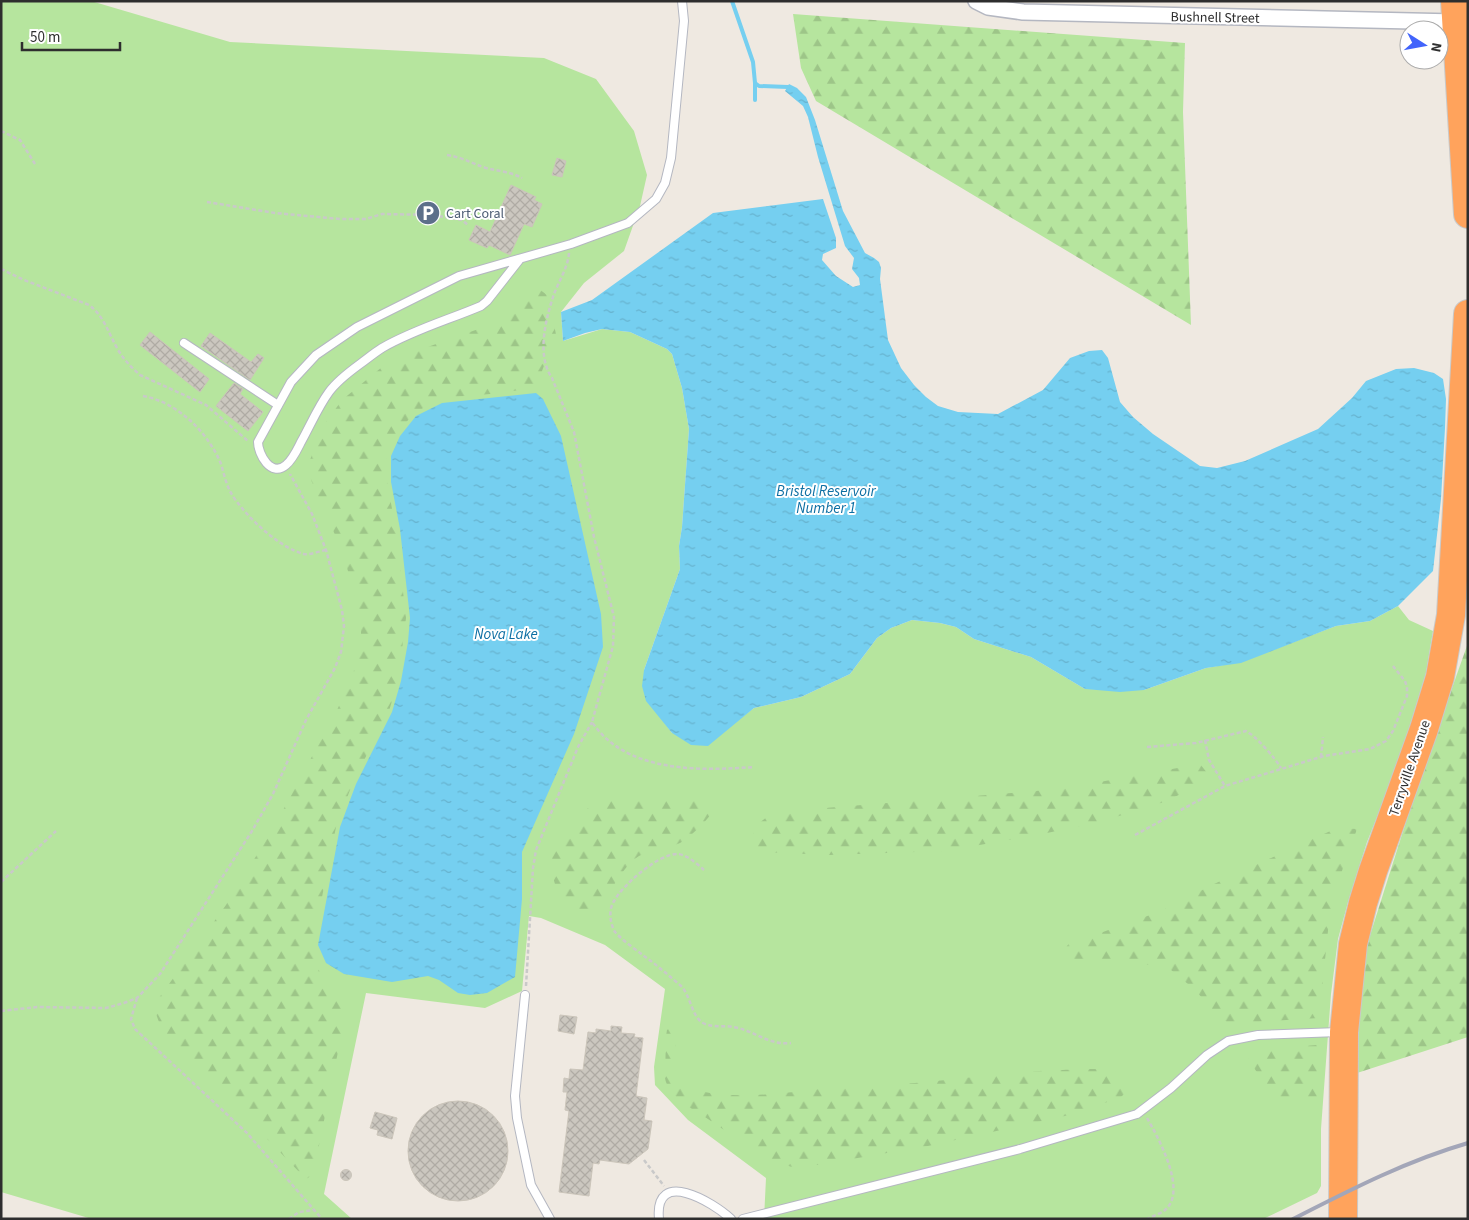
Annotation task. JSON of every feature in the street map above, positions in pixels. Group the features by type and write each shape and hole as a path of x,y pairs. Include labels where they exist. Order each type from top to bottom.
{"highway":[{"path":"1456,12 1468,214"},
{"name":"Terryville Avenue","path":"1343,1219 1344,1032 1353,944 1363,903 1424,729 1440,677 1451,614 1468,314"}],"street":[{"name":"Bushnell Street","path":"976,1 988,7 1023,12 1456,12"}],"lane":[{"path":"520,260 488,301 481,306 409,335 389,345 348,372 329,392 294,456 286,466 281,468 268,465 262,459 258,442 291,382 316,354 357,327 459,276 520,260 628,223 656,199 665,183 671,158 684,21 682,1"},
{"path":"184,343 278,405"},
{"path":"525,995 515,1096 517,1118 531,1185 550,1219"},
{"path":"744,1219 1020,1149 1137,1114 1171,1088 1207,1055 1228,1041 1258,1035 1344,1032"},
{"path":"659,1219 662,1198 670,1193 680,1191 714,1204 732,1219"}],"path":[{"path":"1,131 20,140 35,164"},
{"path":"447,156 462,158 483,167 515,174 522,178"},
{"path":"207,202 275,213 340,219 366,219 382,214 432,215 462,220 468,225"},
{"path":"525,995 533,868 536,850 578,747 592,722 614,646 614,617 594,537 574,432 548,372 544,351 547,318 554,294 569,258 570,244"},
{"path":"1,269 89,305 98,311 118,349 140,375 206,405 249,442 258,447"},
{"path":"142,396 168,404 202,433 221,465 226,483 235,499 261,527 290,548 299,552 308,554 326,550"},
{"path":"286,466 312,514 326,550 342,610 344,626 341,652 335,668 306,720 273,794 252,831 160,974 138,998 131,1019 135,1029 247,1133 322,1219"},
{"path":"1135,835 1225,786 1321,757 1370,749 1386,741 1393,731 1407,696 1405,681 1393,666"},
{"path":"592,722 600,735 615,746 650,762 666,766 714,770 754,766"},
{"path":"1147,747 1205,740 1246,732 1263,746 1281,768"},
{"path":"1321,757 1323,737"},
{"path":"1205,740 1209,760 1225,786"},
{"path":"1,882 56,832"},
{"path":"704,870 691,859 678,854 650,865 626,886 613,903 610,915 613,929 627,943 682,986 689,996 697,1018 702,1022 719,1027 731,1026 742,1029 774,1042 791,1043"},
{"path":"1,1010 37,1007 106,1008 124,1004 138,998"},
{"path":"1143,1110 1156,1133 1172,1170 1173,1186 1169,1205 1165,1210 1147,1219"},
{"path":"644,1160 670,1193"},
{"path":"289,1219 299,1212 314,1210"}],"green space":[{"path":"1,1 91,1 230,42 544,58 596,79 634,131 647,175 640,206 624,251 584,283 561,312 563,341 602,329 630,332 667,349 672,354 682,388 689,429 679,546 680,569 644,670 661,718 672,733 733,724 754,708 801,697 850,674 877,638 891,628 912,620 956,627 974,639 1031,657 1085,689 1144,690 1206,668 1241,662 1336,626 1370,621 1398,606 1409,620 1433,631 1426,673 1407,735 1367,842 1338,939 1331,994 1321,1129 1321,1186 1317,1193 1263,1219 764,1219 766,1178 688,1120 655,1085 654,1067 665,989 605,945 541,918 529,916 522,991 485,1008 366,993 324,1194 352,1219 92,1219 1,1192"},
{"path":"793,14 1185,43 1183,112 1191,325 816,101 801,68"},
{"path":"530,289 539,289 547,295 557,340 555,350 545,363 536,387 502,393 454,397 441,400 415,412 396,434 387,456 387,482 396,530 406,618 398,681 389,711 353,782 336,827 314,937 314,950 318,969 341,1003 342,1032 315,1165 311,1176 306,1179 162,1030 156,1014 156,1002 226,905 274,827 338,708 353,674 361,643 361,626 353,586 339,544 311,480 310,460 326,422 342,400 382,367 422,349 501,321 518,298"},
{"path":"1468,643 1468,1037 1354,1074 1366,948 1418,784"},
{"path":"1200,764 1208,774 1206,782 1164,802 1100,822 1042,834 945,851 829,855 760,852 755,850 752,845 754,827 767,817 800,810 1036,791 1094,783"},
{"path":"609,800 713,800 714,808 694,833 684,841 654,850 639,856 631,862 618,878 589,923 566,907 558,895 553,877 552,856 555,847 588,808"},
{"path":"1337,828 1357,829 1333,896 1319,1018 1230,1025 1194,989 1171,970 1141,963 1103,959 1084,963 1069,962 1062,953 1070,942 1161,911 1214,884"},
{"path":"671,1027 676,1032 675,1075 677,1078 682,1084 692,1089 717,1094 769,1094 1026,1072 1090,1069 1116,1072 1123,1078 1128,1090 1121,1097 1074,1114 928,1146 799,1168 776,1161 752,1148 686,1105 674,1095 668,1087 665,1078 666,1036 667,1030"},
{"path":"1317,1045 1317,1097 1275,1103 1269,1090 1248,1059 1273,1050"}],"water":[{"name":"Bristol Reservoir Number 1","path":"789,84 797,88 806,97 843,211 865,253 879,262 888,340 901,368 926,397 938,406 958,412 998,414 1043,390 1070,358 1089,351 1102,350 1108,358 1120,402 1133,417 1153,434 1200,466 1217,468 1245,461 1318,429 1352,398 1366,381 1396,369 1414,368 1434,373 1443,379 1446,399 1441,499 1433,571 1398,606 1370,621 1336,626 1241,663 1206,668 1144,690 1120,692 1085,689 1031,657 974,639 956,627 912,620 891,628 877,638 850,674 801,697 754,708 708,746 691,745 672,733 646,701 642,686 644,670 680,569 679,546 689,429 682,388 672,354 667,349 630,332 602,329 563,341 561,312 592,300 713,213 823,199 836,238 836,248 823,254 822,260 836,276 853,287 860,285 859,278 852,269 854,258 845,246 808,117 803,106 785,91"},
{"name":"Nova Lake","path":"536,393 543,399 561,436 601,614 603,647 574,734 522,852 522,899 515,977 487,993 470,995 458,993 439,980 428,976 392,982 344,974 326,963 318,945 340,827 356,784 392,712 401,681 408,642 410,618 400,529 391,482 391,456 400,436 416,416 442,403"}],"building":[{"path":"557,158 566,161 562,177 552,175"},
{"path":"511,185 536,197 534,200 542,204 532,227 524,224 510,255 489,245 487,248 469,240 476,225 490,232"},
{"path":"150,332 209,379 200,392 140,345"},
{"path":"210,333 251,362 258,354 264,358 250,380 201,346"},
{"path":"234,383 243,389 240,394 263,412 248,431 216,406"},
{"path":"560,1015 577,1017 574,1034 558,1031"},
{"path":"611,1026 622,1027 621,1033 635,1034 634,1037 643,1038 636,1096 647,1098 644,1120 652,1121 648,1149 629,1164 600,1160 599,1164 593,1163 589,1196 559,1192 569,1111 565,1110 567,1092 563,1092 564,1078 569,1079 570,1069 583,1070 588,1032 596,1033 596,1029 611,1031"},
{"path":"458,1101 477,1105 493,1116 504,1132 508,1151 504,1170 493,1186 477,1197 458,1201 439,1197 423,1186 412,1170 408,1151 412,1132 423,1116 439,1105"},
{"path":"375,1112 397,1118 392,1139 377,1135 378,1130 370,1128"},
{"path":"344,1170 348,1170 351,1175 350,1179 344,1180 341,1177 341,1173"}],"waterway":[{"path":"732,1 753,62 755,83 759,86 788,87"},
{"path":"755,83 755,100"}],"railway":[{"path":"1293,1219 1400,1167 1468,1143"}],"place":[{"name":"Cart Coral","path":"428,213"}]}
